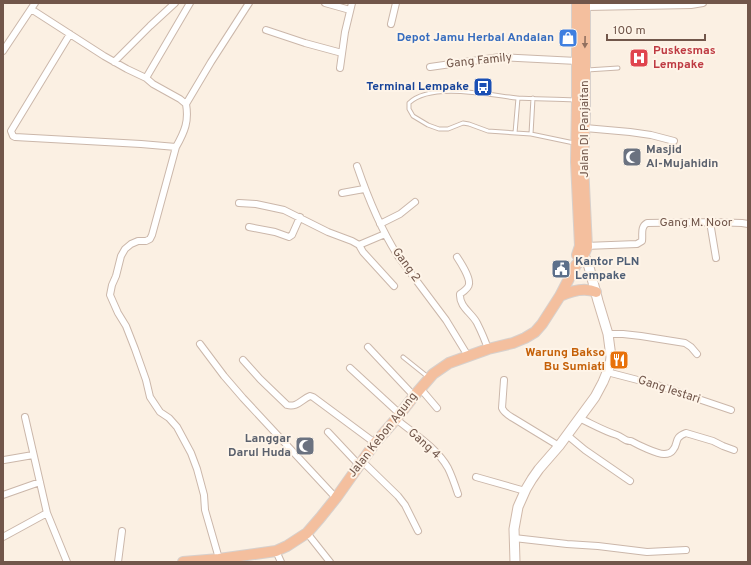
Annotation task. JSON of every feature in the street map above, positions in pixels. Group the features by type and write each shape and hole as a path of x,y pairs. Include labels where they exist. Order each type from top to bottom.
{"highway":[{"name":"Jalan DI Panjaitan","path":"582,4 581,23 585,70 581,100 584,128 580,144 583,164 582,250"},
{"path":"580,144 581,100 577,61 581,23"},
{"name":"Jalan Kebon Agung","path":"185,562 220,560 276,551 307,533 336,498 375,443 429,378 440,368 449,363 488,349 514,343 535,332 560,296 576,265 582,259 582,250"},
{"path":"560,296 572,291 592,290 596,292"}],"main road":[{"path":"515,562 514,529 518,507 525,491 539,469 559,446 595,397 603,382 612,357 608,334 589,267 582,250"}],"street":[{"path":"3,51 35,3"},
{"path":"114,62 175,3"},
{"path":"146,78 190,3"},
{"path":"220,560 205,510 204,495 197,469 191,453 178,427 160,412 150,397 146,380 126,326 110,295 121,256 125,249 138,241 146,241 150,239 152,235 176,147 187,122 188,114 186,104 249,3"},
{"path":"325,3 350,10"},
{"path":"340,68 352,3"},
{"path":"391,24 396,3"},
{"path":"582,4 691,5 703,3"},
{"path":"31,9 114,62 146,78 153,84 186,104"},
{"path":"266,30 342,53"},
{"path":"70,34 11,131 12,136 176,147"},
{"name":"Gang Family","path":"430,67 500,56 577,61"},
{"path":"584,128 651,135 674,141"},
{"name":"Gang 2","path":"357,166 364,188 385,234 398,256 446,320 468,356"},
{"path":"342,193 364,188"},
{"path":"380,224 400,214 415,202"},
{"path":"238,203 256,204 284,210 328,232 359,245 363,252 394,286"},
{"path":"250,227 275,232 290,237 300,217"},
{"path":"710,222 716,258"},
{"name":"Gang M. Noor","path":"582,250 637,244 642,241 643,227 648,223 710,222 748,224"},
{"path":"359,245 385,234"},
{"path":"457,257 467,276 469,284 468,287 460,294 460,298 465,309 475,318 488,349"},
{"path":"608,334 641,336 685,343 697,354"},
{"path":"200,344 243,398 336,498"},
{"path":"368,347 417,392 437,408"},
{"path":"243,360 287,405 293,406 306,397 313,397 375,443"},
{"name":"Gang 4","path":"350,368 441,458 448,468 458,494"},
{"name":"Gang lestari","path":"607,372 651,384 731,410"},
{"path":"504,380 503,410 512,418 559,446"},
{"path":"25,417 47,513 67,562"},
{"path":"579,418 611,434 618,435 624,440 631,441 663,454 672,452 677,440 681,435 686,433 713,441 734,450"},
{"path":"328,432 360,463 398,496 412,513 418,531"},
{"path":"567,435 585,450 630,481"},
{"path":"4,460 33,455"},
{"path":"476,477 525,491"},
{"path":"3,495 40,482"},
{"path":"3,537 47,513"},
{"path":"118,562 122,531"},
{"path":"307,533 330,562"},
{"path":"514,538 646,552 686,550"},
{"path":"276,551 281,562"}],"lane":[{"path":"585,70 618,68"},
{"path":"580,144 531,134 488,130 463,123 448,129 440,129 428,125 413,116 409,109 409,103 418,96 454,91 518,98 581,100"},
{"path":"515,133 518,98"},
{"path":"531,134 533,98"},
{"path":"403,357 429,378"}],"place":[{"name":"Depot Jamu Herbal Andalan","path":"568,38"},
{"name":"Puskesmas Lempake","path":"639,58"},
{"name":"Terminal Lempake","path":"483,87"},
{"name":"Masjid Al-Mujahidin","path":"632,157"},
{"name":"Kantor PLN Lempake","path":"561,269"},
{"name":"Warung Bakso Bu Sumiati","path":"619,360"},
{"name":"Langgar Darul Huda","path":"305,446"}]}
